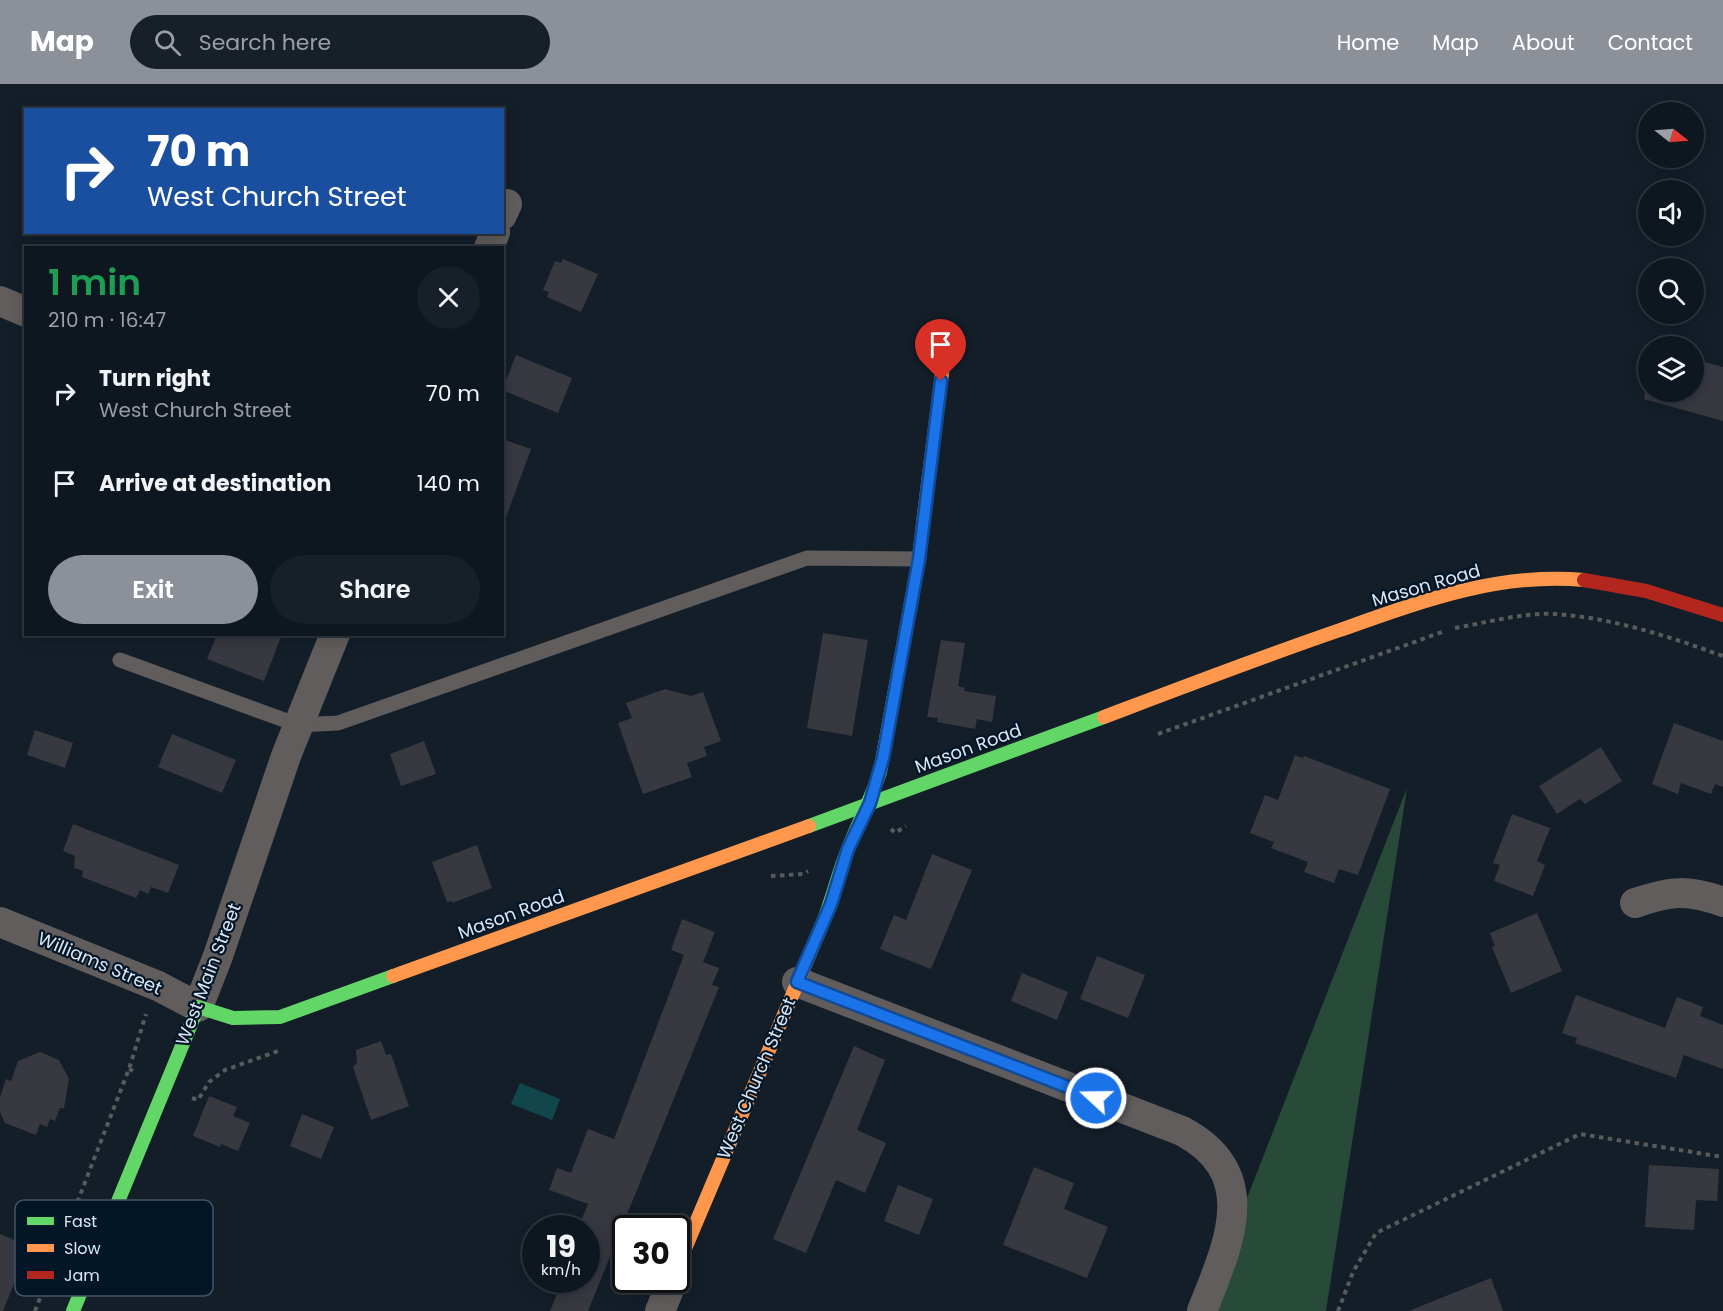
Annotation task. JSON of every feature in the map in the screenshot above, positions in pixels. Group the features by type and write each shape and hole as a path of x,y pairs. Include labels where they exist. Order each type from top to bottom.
{"main road":[{"name":"West Church Street","path":"690,1236 831,904 848,849 870,803 883,758 919,559 944,358"},
{"name":"Mason Road","path":"198,1007 233,1018 280,1017 870,803 1295,645 1446,594 1513,580 1582,578 1627,584 1672,596 1723,615"},
{"name":"West Main Street","path":"119,1200 198,1007"},
{"name":"West Main Street","path":"73,1311 79,1296"}],"street":[{"path":"0,301 24,311"},
{"name":"West Main Street","path":"198,1007 298,725 334,636"},
{"path":"1635,903 1665,893 1688,893 1723,902"},
{"name":"Williams Street","path":"0,922 158,986 198,1007"},
{"path":"797,982 1182,1131 1198,1140 1219,1162 1230,1182 1233,1204 1228,1246 1202,1311"},
{"path":"660,1311 668,1293"}],"lane":[{"path":"120,660 298,725 338,723 807,558 919,559"}],"path":[{"path":"1151,736 1453,628 1509,619 1553,614 1613,622 1657,632 1723,656"},
{"path":"889,828 894,833 909,825"},
{"path":"78,1200 129,1069 147,1013"},
{"path":"129,1069 138,1074"},
{"path":"1338,1311 1353,1272 1376,1233 1580,1134 1723,1157"},
{"path":"35,1311 41,1296"}],"shaded area":[{"path":"1407,788 1326,1311 1203,1311"},
{"path":"520,1083 560,1099 552,1120 511,1104"}],"building":[{"path":"563,259 598,274 581,312 547,297 549,292 543,290 555,261 561,263"},
{"path":"516,355 572,378 558,413 504,391 504,385"},
{"path":"1704,362 1723,367 1723,421 1655,402 1704,402"},
{"path":"504,440 531,449 504,520"},
{"path":"823,633 868,640 852,736 807,728"},
{"path":"216,636 281,636 264,681 207,659"},
{"path":"941,640 965,643 958,686 965,688 964,691 996,696 992,722 977,719 975,729 937,722 938,718 927,717"},
{"path":"665,689 691,696 703,692 721,741 704,747 707,756 687,763 692,777 643,794 618,723 632,718 626,703"},
{"path":"1674,723 1723,741 1723,787 1715,784 1711,794 1681,783 1678,794 1652,784"},
{"path":"35,730 73,743 65,768 27,755"},
{"path":"172,734 236,760 222,793 158,767"},
{"path":"424,741 436,774 401,786 390,754"},
{"path":"1601,747 1622,781 1585,804 1580,799 1557,814 1539,786"},
{"path":"1295,755 1302,758 1304,756 1390,789 1358,875 1339,869 1334,883 1304,872 1308,862 1271,848 1274,842 1250,833 1265,795 1278,800"},
{"path":"1512,814 1550,828 1537,861 1545,865 1533,896 1494,881 1500,865 1493,863"},
{"path":"73,824 179,865 168,893 151,887 148,894 140,890 136,898 82,877 83,871 74,868 75,856 63,851"},
{"path":"477,845 492,888 452,903 452,901 447,902 432,862"},
{"path":"932,854 972,870 931,969 880,949 894,915 906,920"},
{"path":"1537,913 1562,971 1511,993 1492,947 1495,946 1490,933"},
{"path":"682,919 715,932 703,962 719,968 712,985 719,987 627,1215 612,1215 612,1252 600,1281 600,1215 583,1215 588,1204 549,1190 557,1168 571,1173 588,1129 614,1139 684,955 671,950"},
{"path":"1097,956 1145,975 1128,1018 1080,999"},
{"path":"1022,973 1068,992 1057,1020 1011,1001"},
{"path":"1576,995 1665,1028 1677,997 1703,1007 1700,1016 1723,1025 1723,1069 1684,1055 1676,1078 1575,1043 1577,1038 1562,1033"},
{"path":"381,1041 386,1055 391,1054 409,1106 371,1120 353,1067 357,1063 356,1050"},
{"path":"854,1046 885,1060 857,1130 886,1143 865,1193 836,1180 806,1253 773,1239"},
{"path":"40,1052 59,1060 69,1079 64,1108 60,1108 55,1121 50,1119 47,1127 40,1124 36,1135 5,1123 0,1112 0,1097 6,1079 11,1081 18,1061"},
{"path":"209,1096 237,1107 233,1116 250,1123 238,1151 221,1144 220,1147 193,1136"},
{"path":"302,1114 334,1127 321,1159 290,1146"},
{"path":"1649,1165 1719,1169 1717,1201 1696,1200 1694,1230 1645,1227"},
{"path":"1034,1167 1074,1183 1064,1209 1108,1227 1087,1278 1003,1245"},
{"path":"898,1185 933,1199 919,1235 884,1221"},
{"path":"0,1234 15,1240 15,1281 3,1311 0,1311"},
{"path":"1491,1278 1503,1311 1411,1311 1411,1310"},
{"path":"558,1293 595,1293 588,1311 550,1311"}],"traffic: fast":[{"path":"819,932 844,859 880,772 919,559 924,515"},
{"path":"809,826 1104,717"},
{"path":"119,1200 198,1007 233,1018 280,1017 393,976"},
{"path":"73,1311 79,1296"}],"traffic: slow":[{"path":"924,515 944,358"},
{"path":"1104,717 1281,651 1429,600 1521,580 1584,580"},
{"path":"393,976 809,826"},
{"path":"690,1237 819,932"}],"traffic: jam":[{"path":"1584,580 1646,591 1723,615"}],"route":[{"path":"941,381 919,559 880,772 870,803 848,849 831,904 797,982 1096,1098"}]}
